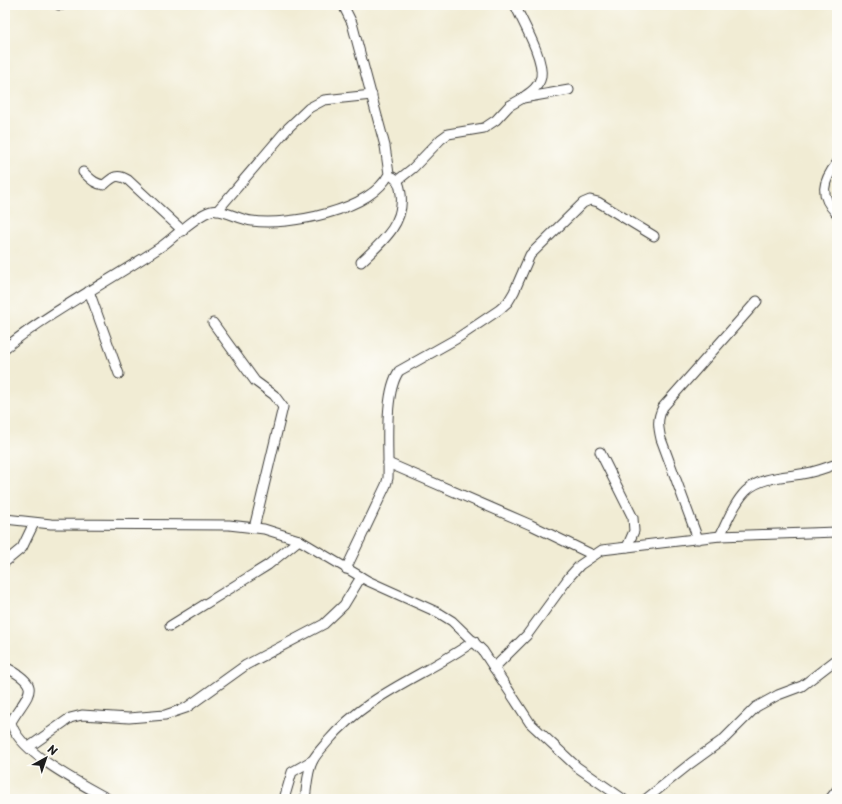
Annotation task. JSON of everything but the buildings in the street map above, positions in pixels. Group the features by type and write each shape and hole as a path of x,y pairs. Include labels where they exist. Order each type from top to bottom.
{"street":[{"path":"217,211 242,220 254,222 298,220 349,205 379,188 389,174 385,146 372,95 352,23 343,5"},
{"path":"398,180 444,136 455,132 484,128 496,120 509,106 523,98 538,85 541,70 534,48 515,5"},
{"path":"523,98 569,90"},
{"path":"5,348 44,319 129,268 206,214 217,211 288,128 309,108 324,100 372,95"},
{"path":"837,163 827,178 824,193 827,201 837,214"},
{"path":"83,172 93,181 104,185 116,176 121,176 128,180 183,231"},
{"path":"361,262 396,225 399,217 402,200 398,180 389,174"},
{"path":"346,568 386,485 390,397 395,378 399,371 456,338 500,310 508,302 514,292 530,255 583,203 590,200 598,202 654,236"},
{"path":"89,291 119,374"},
{"path":"698,539 661,440 657,424 658,416 663,407 757,301"},
{"path":"213,323 254,381 274,395 283,408 254,528"},
{"path":"600,452 633,518 634,531 627,547"},
{"path":"388,463 531,525 593,556"},
{"path":"720,536 740,498 746,491 755,485 777,478 808,473 837,464"},
{"path":"5,519 51,524 223,525 264,529 299,540 361,577 452,621 474,641 494,668 530,723 577,767 623,799"},
{"path":"5,562 22,548 34,522"},
{"path":"494,668 527,635 570,576 602,550 720,536 837,532"},
{"path":"170,626 268,565 299,540"},
{"path":"29,747 70,718 82,715 129,718 165,715 186,708 246,665 324,624 344,605 361,577"},
{"path":"284,799 292,772 313,760 339,727 365,705 397,686 427,671 474,641"},
{"path":"646,799 724,739 756,707 778,695 802,686 837,659"},
{"path":"5,667 25,679 29,686 29,696 11,722 12,728 18,737 62,773 108,799"},
{"path":"305,799 313,760"},
{"path":"307,787 311,799"},
{"path":"830,799 837,790"}]}
